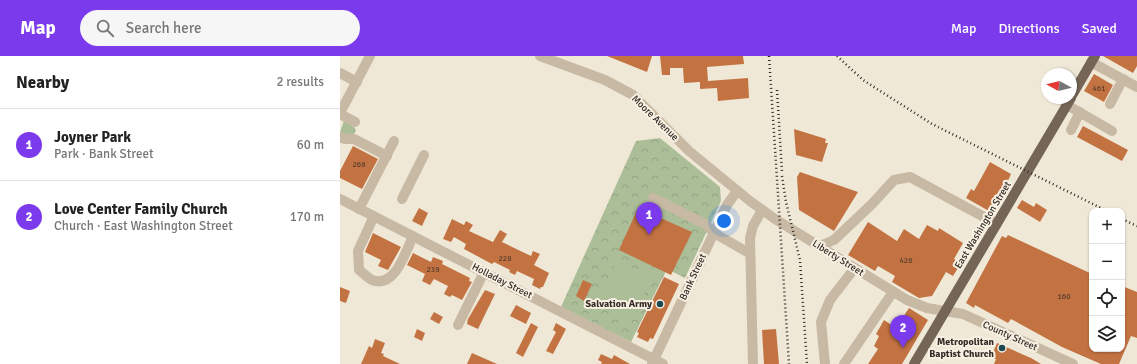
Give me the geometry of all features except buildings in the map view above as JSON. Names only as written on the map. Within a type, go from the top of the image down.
[{"type":"main road","name":"East Washington Street","points":[[1077,88],[1093,59]]},
{"type":"main road","name":"East Washington Street","points":[[914,364],[1068,104]]},
{"type":"street","points":[[355,122],[340,114],[370,56]]},
{"type":"street","name":"Moore Avenue","points":[[540,56],[612,83],[633,96],[689,151],[737,191]]},
{"type":"street","points":[[1093,59],[1123,79],[1137,86]]},
{"type":"street","points":[[340,73],[356,82]]},
{"type":"street","points":[[1110,104],[1123,79]]},
{"type":"street","points":[[1073,104],[1080,112],[1112,131]]},
{"type":"street","points":[[1071,130],[1080,112]]},
{"type":"street","points":[[340,137],[345,140],[354,139],[387,156]]},
{"type":"street","points":[[359,209],[394,141]]},
{"type":"street","points":[[402,199],[424,155]]},
{"type":"street","points":[[820,246],[834,240],[877,200],[894,180],[910,177],[997,224]]},
{"type":"street","name":"Liberty Street","points":[[737,191],[762,210],[893,292],[919,306],[946,310]]},
{"type":"street","name":"Bank Street","points":[[653,362],[727,205],[737,191]]},
{"type":"street","points":[[653,198],[705,224],[714,233],[749,253]]},
{"type":"street","name":"Holladay Street","points":[[340,199],[484,272],[653,362],[664,364]]},
{"type":"street","points":[[753,364],[749,253],[750,238],[753,226],[762,210]]},
{"type":"street","points":[[374,216],[358,251],[359,270],[371,280],[379,281],[388,279],[394,274],[413,236]]},
{"type":"street","points":[[825,364],[821,322],[830,300],[854,268]]},
{"type":"street","points":[[458,325],[484,272]]},
{"type":"street","points":[[844,364],[893,292]]},
{"type":"street","name":"County Street","points":[[946,310],[963,314],[1073,364]]},
{"type":"green space","points":[[344,121],[356,130],[353,136],[350,137],[340,132]]},
{"type":"green space","points":[[660,138],[720,187],[721,201],[685,278],[667,269],[631,342],[561,307],[636,141]]},
{"type":"green space","points":[[617,260],[652,277],[632,318],[597,301]]},
{"type":"railway","points":[[769,56],[789,364]]},
{"type":"railway","points":[[837,56],[863,80],[932,124],[1101,208]]},
{"type":"railway","points":[[777,90],[782,172]]},
{"type":"railway","points":[[782,176],[786,202],[800,260],[807,364]]},
{"type":"railway","points":[[1125,220],[1137,226]]},
{"type":"place","name":"Joyner Park","points":[[649,235]]},
{"type":"place","name":"Salvation Army","points":[[660,304]]},
{"type":"place","name":"Love Center Family Church","points":[[903,348]]},
{"type":"place","name":"Metropolitan Baptist Church","points":[[1002,348]]}]
